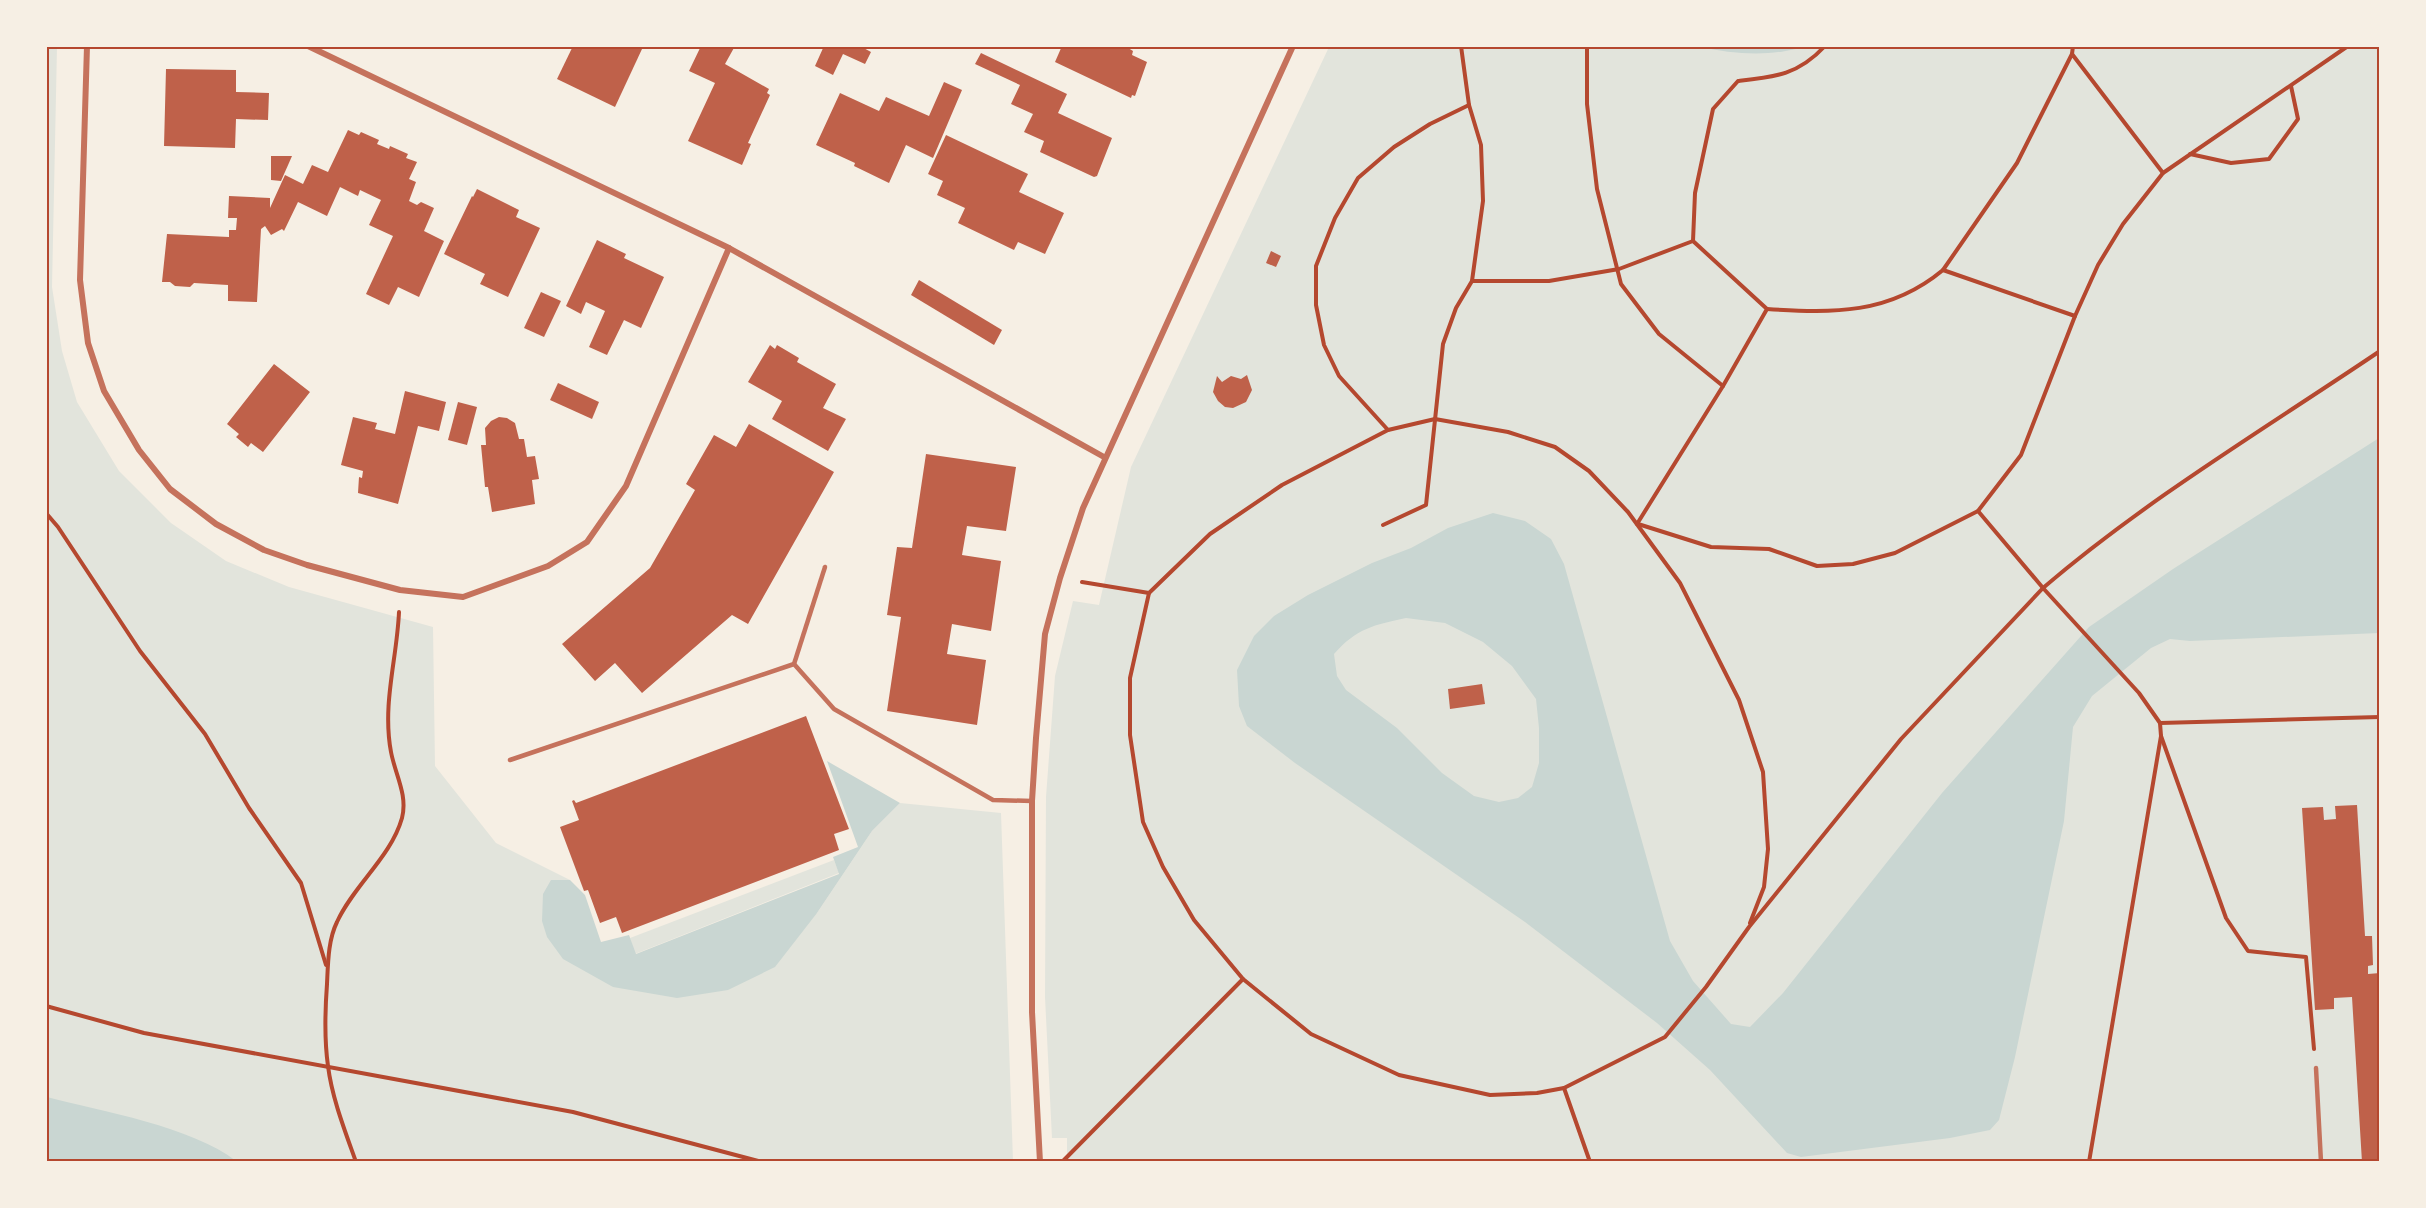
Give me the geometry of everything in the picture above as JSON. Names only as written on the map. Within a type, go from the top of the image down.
[{"type":"street","points":[[87,46],[80,280],[88,343],[104,391],[139,450],[170,489],[216,524],[264,550],[356,580],[400,590],[463,597],[548,566],[587,542],[626,486],[729,248]]},
{"type":"street","points":[[308,46],[729,248],[1104,457]]},
{"type":"street","points":[[1040,1161],[1032,1012],[1032,801],[1046,634],[1060,578],[1083,508],[1104,457],[1293,46]]},
{"type":"lane","points":[[794,664],[825,567]]},
{"type":"lane","points":[[510,760],[794,664]]},
{"type":"lane","points":[[794,664],[834,709],[854,721],[993,800],[1032,801]]},
{"type":"lane","points":[[2316,1068],[2321,1161]]},
{"type":"path","points":[[1383,525],[1426,505],[1443,344],[1456,308],[1472,281],[1483,201],[1481,145],[1469,105],[1461,46]]},
{"type":"path","points":[[1587,46],[1587,104],[1597,189],[1621,284],[1659,334],[1723,386]]},
{"type":"path","points":[[1825,46],[1810,62],[1780,77],[1738,81],[1713,109],[1695,193],[1693,241],[1767,309],[1829,312],[1883,304],[1925,285],[1943,270],[2017,163],[2072,54],[2073,46]]},
{"type":"path","points":[[1637,524],[1711,547],[1769,549],[1817,566],[1853,564],[1895,553],[1978,511],[2021,455],[2075,316],[2098,265],[2122,224],[2163,173],[2348,46]]},
{"type":"path","points":[[2072,54],[2163,173]]},
{"type":"path","points":[[2190,154],[2231,163],[2269,159],[2298,119],[2291,86]]},
{"type":"path","points":[[1388,430],[1339,376],[1324,345],[1316,305],[1316,266],[1335,218],[1358,178],[1394,147],[1430,124],[1469,105]]},
{"type":"path","points":[[1472,281],[1549,281],[1618,269],[1693,241]]},
{"type":"path","points":[[1943,270],[2075,316]]},
{"type":"path","points":[[1637,524],[1723,386],[1767,309]]},
{"type":"path","points":[[1749,927],[1764,887],[1768,849],[1763,772],[1739,700],[1680,583],[1637,524],[1588,471],[1555,447],[1508,432],[1435,419],[1388,430],[1282,484],[1210,534],[1149,593],[1130,678],[1130,735],[1143,822],[1163,867],[1194,920],[1243,979],[1311,1034],[1399,1075],[1490,1095],[1537,1093],[1564,1088],[1665,1037],[1706,987],[1749,927],[1901,739],[2043,588],[2153,503],[2379,351]]},
{"type":"path","points":[[1978,511],[2043,588],[2139,693],[2160,723],[2161,736],[2089,1161]]},
{"type":"path","points":[[46,513],[58,527],[140,651],[205,734],[249,808],[301,883],[327,969]]},
{"type":"path","points":[[1060,578],[1149,593]]},
{"type":"path","points":[[356,1161],[336,1103],[328,1067],[325,1027],[327,969],[336,922],[395,838],[402,816],[403,794],[391,751],[388,705],[391,668],[398,638],[400,590]]},
{"type":"path","points":[[2160,723],[2379,717]]},
{"type":"path","points":[[2161,736],[2226,918],[2248,951],[2306,957],[2316,1068]]},
{"type":"path","points":[[1062,1161],[1243,979]]},
{"type":"path","points":[[46,1006],[144,1033],[573,1112],[762,1161]]},
{"type":"path","points":[[1564,1088],[1590,1161]]},
{"type":"shaded area","points":[[1803,46],[1764,53],[1700,47]]},
{"type":"shaded area","points":[[46,47],[57,47],[52,287],[62,351],[77,402],[119,471],[171,523],[226,561],[289,587],[433,627],[435,766],[496,843],[570,880],[551,880],[613,987],[817,913],[872,831],[900,803],[1001,813],[1013,1161],[47,1161]]},
{"type":"shaded area","points":[[1329,47],[2379,47],[2379,1161],[1067,1162],[1067,1138],[1052,1138],[1045,997],[1046,797],[1055,676],[1073,601],[1099,605],[1131,467]]},
{"type":"shaded area","points":[[2379,438],[2379,633],[2190,641],[2170,639],[2151,648],[2092,696],[2073,727],[2064,821],[2015,1057],[1999,1120],[1990,1130],[1950,1138],[1801,1157],[1787,1153],[1710,1070],[1657,1023],[1525,922],[1295,763],[1247,726],[1239,706],[1237,670],[1254,636],[1274,616],[1308,595],[1372,563],[1411,548],[1448,528],[1493,513],[1525,521],[1551,539],[1564,564],[1670,941],[1693,981],[1731,1024],[1750,1027],[1783,993],[1942,793],[2089,627],[2173,569]],"holes":[[[1406,618],[1445,623],[1483,642],[1512,666],[1536,699],[1539,763],[1532,787],[1518,798],[1499,802],[1474,796],[1442,773],[1397,728],[1346,690],[1337,676],[1334,654],[1358,633]]]},
{"type":"shaded area","points":[[827,761],[900,803],[872,831],[817,913],[775,967],[728,990],[677,998],[613,987],[563,959],[547,937],[542,921],[543,894],[551,880],[570,880],[585,895],[601,942],[629,935],[636,954],[839,874],[833,857],[858,847]]},
{"type":"shaded area","points":[[834,860],[839,873],[635,954],[630,938]]},
{"type":"shaded area","points":[[47,1097],[119,1114],[172,1130],[218,1149],[236,1161],[58,1162],[47,1159]]},
{"type":"building","points":[[573,46],[635,46],[642,49],[615,107],[557,79]]},
{"type":"building","points":[[701,46],[735,46],[725,64],[769,89],[767,93],[770,95],[748,143],[751,144],[742,165],[688,141],[715,83],[689,71]]},
{"type":"building","points":[[824,46],[860,46],[871,52],[865,64],[843,54],[833,75],[815,66]]},
{"type":"building","points":[[1062,46],[1125,46],[1133,51],[1132,55],[1147,62],[1135,96],[1132,95],[1131,98],[1055,62]]},
{"type":"building","points":[[981,53],[1067,94],[1058,113],[1112,138],[1097,176],[1094,177],[1040,152],[1044,141],[1024,132],[1033,114],[1011,104],[1020,85],[975,64]]},
{"type":"building","points":[[166,69],[236,70],[236,92],[269,93],[268,120],[236,119],[235,148],[164,146]]},
{"type":"building","points":[[944,82],[962,90],[933,158],[906,145],[889,183],[854,166],[855,163],[816,145],[840,93],[879,111],[886,97],[929,116]]},
{"type":"building","points":[[348,130],[359,135],[361,132],[379,140],[377,144],[389,149],[390,146],[408,154],[406,158],[417,162],[409,179],[416,182],[409,201],[417,205],[421,202],[434,208],[424,231],[444,241],[419,297],[398,287],[389,305],[366,294],[393,236],[369,225],[381,200],[360,190],[358,196],[340,187],[327,216],[298,202],[284,231],[282,229],[271,235],[265,226],[261,229],[257,302],[228,301],[228,285],[194,283],[190,287],[162,282],[167,234],[229,237],[229,230],[236,230],[237,218],[228,218],[229,196],[270,198],[270,208],[285,175],[303,184],[312,165],[328,172]]},
{"type":"building","points":[[946,135],[1028,174],[1019,192],[1064,213],[1045,254],[1018,242],[1014,250],[958,223],[965,208],[937,195],[943,181],[928,174]]},
{"type":"building","points":[[271,156],[292,156],[281,181],[271,180]]},
{"type":"building","points":[[477,189],[519,210],[516,217],[540,228],[508,297],[480,284],[485,274],[444,254]]},
{"type":"building","points":[[597,240],[626,254],[624,258],[664,277],[641,328],[624,320],[607,355],[589,347],[605,311],[586,302],[581,314],[566,306]]},
{"type":"building","points":[[1271,251],[1281,256],[1276,267],[1266,263]]},
{"type":"building","points":[[919,280],[1002,330],[994,345],[911,295]]},
{"type":"building","points":[[541,292],[561,301],[544,337],[524,328]]},
{"type":"building","points":[[770,345],[775,349],[777,345],[799,358],[797,362],[836,384],[823,408],[846,419],[828,451],[772,419],[782,401],[748,382]]},
{"type":"building","points":[[274,364],[310,392],[263,452],[251,443],[248,447],[236,437],[239,434],[227,424]]},
{"type":"building","points":[[1247,375],[1252,390],[1246,402],[1233,408],[1225,407],[1218,401],[1213,392],[1217,376],[1222,382],[1231,376],[1241,379]]},
{"type":"building","points":[[558,383],[599,402],[592,419],[550,400]]},
{"type":"building","points":[[405,391],[446,402],[439,431],[418,426],[398,504],[358,493],[359,477],[362,478],[363,471],[341,465],[353,417],[377,423],[375,429],[395,434]]},
{"type":"building","points":[[458,402],[477,407],[467,445],[448,440]]},
{"type":"building","points":[[499,417],[507,418],[515,423],[519,439],[524,439],[527,457],[535,456],[539,479],[532,480],[535,504],[492,512],[488,487],[485,487],[481,445],[486,445],[485,428]]},
{"type":"building","points":[[749,424],[834,472],[748,624],[732,615],[642,693],[615,663],[595,681],[562,644],[650,568],[695,490],[686,484],[714,435],[736,447]]},
{"type":"building","points":[[926,454],[1016,467],[1006,531],[967,526],[962,555],[1001,561],[991,631],[952,624],[947,654],[986,660],[977,725],[887,711],[901,617],[887,615],[897,547],[912,548]]},
{"type":"building","points":[[1482,684],[1485,704],[1450,709],[1448,689]]},
{"type":"building","points":[[806,716],[849,829],[834,834],[839,850],[622,933],[616,917],[600,923],[588,890],[584,891],[560,827],[579,820],[572,801],[576,803]]},
{"type":"building","points":[[2357,805],[2365,936],[2372,936],[2373,965],[2368,966],[2368,974],[2380,973],[2380,1162],[2362,1162],[2352,997],[2334,998],[2334,1009],[2315,1010],[2302,808],[2323,807],[2324,820],[2336,819],[2335,806]]}]
